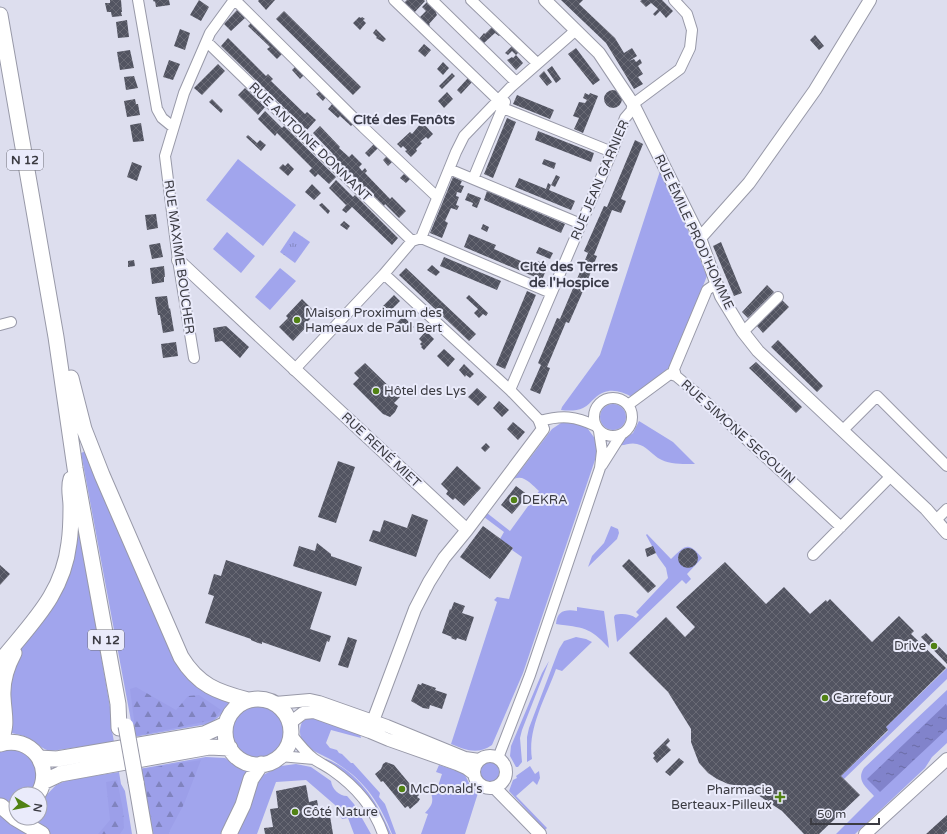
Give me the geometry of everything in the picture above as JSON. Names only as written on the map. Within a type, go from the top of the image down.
[{"type":"main road","name":"N 12","points":[[0,15],[56,337],[76,468],[118,704],[145,834]]},
{"type":"main road","points":[[56,337],[65,351],[73,389],[87,436],[181,656],[193,674],[207,686],[226,694],[248,700],[262,699],[276,703],[284,712],[290,728],[286,749],[280,756],[268,763],[261,764],[243,761],[234,754],[226,737],[226,724],[232,712],[248,700]]},
{"type":"main road","points":[[0,662],[40,614],[56,589],[67,555],[71,527],[69,485],[76,468]]},
{"type":"main road","points":[[30,626],[13,654],[5,674],[3,697],[5,725],[0,744],[12,742],[24,745],[32,750],[39,758],[43,769],[40,786]]},
{"type":"main road","points":[[39,758],[57,759],[204,734],[226,724]]},
{"type":"main road","points":[[42,786],[57,774],[209,748],[230,748]]},
{"type":"main road","points":[[229,834],[243,805],[251,778],[261,764]]},
{"type":"main road","name":"N 12","points":[[133,782],[137,834]]},
{"type":"main road","points":[[0,806],[42,834]]},
{"type":"street","points":[[138,0],[156,109],[162,118],[173,127],[184,92],[210,34],[234,0],[363,127],[438,197]]},
{"type":"street","points":[[394,0],[500,104],[612,152]]},
{"type":"street","points":[[432,0],[514,84]]},
{"type":"street","points":[[471,0],[537,63]]},
{"type":"street","name":"RUE ÉMILE PROD'HOMME","points":[[545,0],[599,53],[633,104],[700,238],[721,296],[743,332],[758,351],[892,476],[926,509],[947,533]]},
{"type":"street","points":[[633,104],[680,69],[690,48],[692,30],[690,22],[686,14],[674,0]]},
{"type":"street","points":[[700,238],[749,183],[815,90],[870,0]]},
{"type":"street","points":[[294,370],[417,240],[438,197],[464,136],[500,104],[514,84],[576,30]]},
{"type":"street","name":"RUE ANTOINE DONNANT","points":[[207,42],[417,240]]},
{"type":"street","points":[[473,179],[500,104]]},
{"type":"street","name":"RUE JEAN GARNIER","points":[[510,390],[612,152],[625,118],[631,111],[633,104]]},
{"type":"street","name":"RUE MAXIME BOUCHER","points":[[173,127],[165,156],[178,260],[194,358]]},
{"type":"street","points":[[449,169],[581,224]]},
{"type":"street","points":[[417,240],[551,293]]},
{"type":"street","name":"RUE RENÉ MIET","points":[[178,260],[467,530]]},
{"type":"street","points":[[373,721],[415,609],[429,582],[444,558],[543,429],[540,421],[510,390],[384,274]]},
{"type":"street","name":"RUE SIMONE SEGOUIN","points":[[716,283],[706,290],[674,369],[676,376],[841,527]]},
{"type":"street","points":[[743,332],[778,297]]},
{"type":"street","points":[[0,325],[11,322]]},
{"type":"street","points":[[628,405],[670,374],[676,376]]},
{"type":"street","points":[[843,430],[877,396],[947,466]]},
{"type":"street","points":[[540,421],[553,417],[575,417],[597,407],[602,402],[611,398],[620,400],[628,405],[632,414],[632,423],[627,431],[621,435],[611,437],[607,436],[598,428],[575,417]]},
{"type":"street","points":[[498,758],[530,675],[600,468],[602,451],[598,428],[594,418],[597,407]]},
{"type":"street","points":[[600,468],[621,435]]},
{"type":"street","points":[[813,555],[892,476]]},
{"type":"street","points":[[936,520],[947,509]]},
{"type":"street","points":[[276,703],[315,701],[373,721],[465,758],[479,760],[489,756],[498,758],[505,766],[506,774],[503,782],[495,788],[488,788],[476,781],[474,767],[479,760]]},
{"type":"street","points":[[383,834],[375,816],[357,791],[334,771],[314,759],[304,750],[290,728],[299,716],[306,712],[319,714],[457,764],[474,774]]},
{"type":"street","points":[[280,756],[314,759]]},
{"type":"street","points":[[865,834],[947,760]]},
{"type":"street","points":[[495,788],[540,834]]},
{"type":"green space","points":[[238,159],[296,205],[263,246],[206,200]]},
{"type":"green space","points":[[660,171],[662,172],[676,206],[678,206],[707,276],[671,366],[632,397],[618,391],[608,391],[599,395],[581,409],[561,410],[600,355]]},
{"type":"green space","points":[[294,231],[310,242],[295,263],[280,252]]},
{"type":"green space","points":[[227,232],[255,256],[241,273],[213,249]]},
{"type":"green space","points":[[280,268],[296,281],[270,310],[255,297]]},
{"type":"green space","points":[[613,404],[623,407],[626,417],[623,427],[613,430],[603,427],[600,417],[603,407]]},
{"type":"green space","points":[[639,421],[673,442],[695,464],[676,464],[667,462],[658,458],[646,448],[637,444],[632,443],[619,445],[633,433]]},
{"type":"green space","points":[[561,423],[585,425],[596,440],[598,451],[523,673],[492,745],[476,751],[467,750],[451,744],[497,602],[494,600],[497,597],[509,599],[522,557],[512,550],[513,548],[500,539],[504,532],[484,517],[487,513],[510,531],[539,491],[531,483],[524,479],[514,479],[552,429]]},
{"type":"green space","points":[[88,450],[171,642],[231,699],[222,714],[216,720],[208,724],[134,737],[81,453]]},
{"type":"green space","points":[[78,524],[113,724],[111,725],[114,742],[51,751],[43,748],[28,738],[8,732],[6,694],[19,651],[51,608]]},
{"type":"green space","points":[[611,526],[618,529],[619,533],[617,539],[588,567],[592,556],[604,543]]},
{"type":"green space","points":[[647,534],[671,559],[687,547],[693,549],[702,558],[687,574],[691,579],[686,584],[682,580],[617,642],[615,615],[626,614],[636,618],[639,615],[636,612],[668,578],[666,568],[658,557],[646,535]]},
{"type":"green space","points":[[577,607],[604,611],[609,648],[591,632],[585,629],[556,624],[558,616],[562,612],[569,610],[577,611]]},
{"type":"green space","points":[[576,637],[592,642],[562,671],[556,669],[538,713],[532,736],[532,759],[527,762],[527,737],[529,728],[559,649],[564,641]]},
{"type":"green space","points":[[549,661],[522,730],[520,738],[522,762],[518,767],[516,767],[510,756],[511,746],[542,673]]},
{"type":"green space","points":[[947,668],[947,679],[844,779],[841,776],[888,731],[886,727]]},
{"type":"green space","points":[[136,687],[176,710],[188,696],[199,695],[221,710],[213,720],[136,736],[130,689]]},
{"type":"green space","points":[[947,690],[947,743],[932,757],[925,768],[855,834],[836,834],[874,796],[863,783],[861,776],[864,768]]},
{"type":"green space","points":[[253,705],[263,705],[273,709],[281,717],[285,727],[285,737],[281,747],[273,755],[263,759],[253,759],[243,755],[235,747],[231,737],[231,727],[235,717],[243,709]]},
{"type":"green space","points":[[308,718],[321,720],[360,734],[361,738],[331,730],[326,743],[330,748],[337,750],[351,763],[353,763],[380,793],[379,797],[385,804],[396,834],[392,834],[377,803],[357,778],[302,741],[300,736],[300,727],[302,722]]},
{"type":"green space","points":[[8,747],[28,753],[38,772],[34,786],[8,786],[8,801],[0,799],[0,750]]},
{"type":"green space","points":[[206,757],[225,758],[238,767],[249,771],[225,834],[150,834],[139,769]]},
{"type":"green space","points":[[326,759],[338,765],[358,780],[380,811],[391,834],[389,834],[377,810],[364,792],[347,776],[326,761]]},
{"type":"green space","points":[[201,760],[184,804],[168,834],[154,834],[142,769]]},
{"type":"green space","points":[[490,762],[497,765],[500,772],[497,779],[490,782],[483,779],[480,772],[483,765]]},
{"type":"green space","points":[[296,764],[311,767],[331,781],[336,792],[347,796],[354,804],[371,834],[354,834],[348,818],[342,819],[335,805],[306,780],[276,782],[257,834],[232,834],[261,776],[281,766]]},
{"type":"green space","points":[[439,765],[464,773],[470,785],[478,793],[465,834],[421,834],[428,814],[425,813],[432,802],[430,790],[436,792],[442,774],[436,772]]},
{"type":"green space","points":[[530,766],[535,774],[539,771],[540,778],[537,785],[533,781],[516,796],[547,828],[545,830],[509,791],[513,780],[517,778],[516,776]]},
{"type":"green space","points":[[119,772],[121,784],[125,791],[132,834],[48,834],[35,826],[48,826],[48,794],[56,785],[68,780]]},
{"type":"green space","points":[[117,780],[123,810],[124,828],[120,834],[98,834],[110,820],[106,782]]},
{"type":"green space","points":[[0,815],[8,819],[8,826],[20,826],[35,834],[0,834]]},
{"type":"water","points":[[946,704],[947,729],[880,792],[867,779]]},
{"type":"building","points":[[110,0],[121,0],[122,16],[112,17],[111,12],[107,12],[105,3],[110,3]]},
{"type":"building","points":[[153,0],[169,0],[170,5],[156,7],[155,1],[154,2]]},
{"type":"building","points":[[199,0],[209,7],[201,21],[190,15]]},
{"type":"building","points":[[275,0],[266,10],[258,1]]},
{"type":"building","points":[[407,0],[425,1],[413,14],[403,4]]},
{"type":"building","points":[[561,0],[583,0],[579,4],[615,38],[624,53],[632,48],[637,56],[629,61],[634,59],[636,62],[640,59],[642,63],[638,66],[643,74],[638,77],[643,84],[634,89],[606,43]]},
{"type":"building","points":[[662,0],[673,11],[666,18],[660,11],[655,16],[653,14],[658,9],[651,3],[646,7],[640,1]]},
{"type":"building","points":[[427,2],[437,11],[437,15],[428,27],[419,18],[426,11],[422,7]]},
{"type":"building","points":[[237,10],[245,18],[231,31],[224,24]]},
{"type":"building","points":[[284,11],[361,87],[353,95],[276,19]]},
{"type":"building","points":[[359,17],[365,19],[363,20],[366,23],[360,30],[353,23]]},
{"type":"building","points":[[127,20],[129,37],[118,38],[116,22]]},
{"type":"building","points":[[251,23],[282,54],[277,59],[267,49],[270,47],[248,26]]},
{"type":"building","points":[[493,26],[502,34],[499,36],[495,33],[484,43],[479,39]]},
{"type":"building","points":[[180,29],[190,33],[185,50],[174,46]]},
{"type":"building","points":[[376,29],[386,39],[383,42],[376,38],[377,37],[373,33]]},
{"type":"building","points":[[815,35],[824,46],[819,50],[810,40]]},
{"type":"building","points":[[228,38],[266,76],[268,74],[273,79],[271,81],[305,114],[307,112],[316,120],[307,130],[221,46]]},
{"type":"building","points":[[424,44],[431,50],[425,57],[418,51]]},
{"type":"building","points":[[513,45],[520,51],[516,55],[512,51],[508,55],[505,53]]},
{"type":"building","points":[[576,48],[600,80],[593,85],[568,54]]},
{"type":"building","points":[[130,50],[134,68],[120,70],[117,52]]},
{"type":"building","points":[[516,55],[523,63],[516,70],[507,60]]},
{"type":"building","points":[[169,60],[180,64],[173,80],[163,77]]},
{"type":"building","points":[[443,62],[449,68],[443,75],[437,69]]},
{"type":"building","points":[[218,64],[225,71],[202,95],[194,88]]},
{"type":"building","points":[[552,66],[561,79],[556,83],[547,70]]},
{"type":"building","points":[[295,67],[304,75],[300,79],[292,70]]},
{"type":"building","points":[[544,71],[552,82],[547,86],[539,76]]},
{"type":"building","points":[[452,73],[455,76],[442,89],[439,86]]},
{"type":"building","points":[[134,76],[138,88],[126,90],[124,77]]},
{"type":"building","points":[[468,78],[472,82],[461,94],[457,90]]},
{"type":"building","points":[[245,88],[265,107],[258,115],[238,95]]},
{"type":"building","points":[[609,90],[617,90],[622,95],[620,106],[617,108],[609,108],[604,103],[604,95]]},
{"type":"building","points":[[320,91],[326,97],[323,101],[316,94]]},
{"type":"building","points":[[447,92],[453,99],[444,108],[438,101]]},
{"type":"building","points":[[585,93],[598,96],[583,133],[574,129],[579,118],[573,116],[579,102],[585,103],[587,100],[583,98]]},
{"type":"building","points":[[517,95],[554,110],[550,119],[513,104]]},
{"type":"building","points":[[135,99],[136,104],[138,104],[140,115],[127,117],[124,101]]},
{"type":"building","points":[[212,99],[223,110],[221,113],[209,102]]},
{"type":"building","points":[[333,103],[353,124],[351,126],[340,116],[338,118],[328,109]]},
{"type":"building","points":[[265,111],[282,128],[284,126],[336,177],[329,184],[318,174],[315,177],[309,171],[312,168],[277,133],[275,136],[258,119]]},
{"type":"building","points":[[507,118],[516,122],[493,178],[484,174]]},
{"type":"building","points":[[422,122],[433,134],[428,139],[426,137],[420,142],[422,143],[411,157],[405,151],[407,150],[403,146],[401,148],[397,144],[410,132],[412,134]]},
{"type":"building","points":[[141,123],[144,141],[133,142],[130,125]]},
{"type":"building","points":[[320,126],[340,147],[339,148],[349,157],[352,154],[362,164],[359,167],[362,171],[365,168],[367,171],[365,173],[390,199],[392,197],[406,211],[399,218],[385,204],[384,206],[332,155],[333,154],[313,133]]},
{"type":"building","points":[[538,131],[594,153],[591,162],[535,140]]},
{"type":"building","points":[[248,135],[257,143],[260,140],[266,145],[261,151],[246,137]]},
{"type":"building","points":[[635,140],[643,144],[621,199],[626,201],[621,213],[612,210],[594,255],[597,256],[587,282],[569,323],[566,322],[547,367],[550,368],[540,394],[530,390],[541,365],[538,363],[557,318],[560,319],[588,253],[584,251],[604,206],[607,207]]},
{"type":"building","points":[[374,144],[378,148],[369,157],[365,153]]},
{"type":"building","points":[[387,156],[392,162],[388,166],[383,160]]},
{"type":"building","points":[[544,159],[556,163],[554,169],[542,164]]},
{"type":"building","points":[[132,162],[142,166],[137,181],[127,177]]},
{"type":"building","points":[[288,163],[294,169],[288,176],[279,168],[283,164],[285,166]]},
{"type":"building","points":[[404,174],[410,179],[406,183],[400,178]]},
{"type":"building","points":[[556,175],[560,177],[555,187],[551,185]]},
{"type":"building","points":[[453,177],[462,181],[460,185],[464,186],[461,193],[457,192],[456,196],[459,197],[456,205],[459,206],[457,210],[451,208],[445,221],[448,223],[442,238],[430,233]]},
{"type":"building","points":[[519,178],[546,189],[548,183],[551,185],[549,190],[575,201],[571,210],[515,187]]},
{"type":"building","points":[[336,180],[353,197],[355,195],[398,238],[392,245],[352,207],[346,213],[342,210],[348,203],[346,205],[329,188]]},
{"type":"building","points":[[312,184],[321,193],[314,200],[305,192]]},
{"type":"building","points":[[487,191],[565,224],[561,233],[484,200]]},
{"type":"building","points":[[468,193],[481,198],[477,208],[472,206],[473,203],[465,200]]},
{"type":"building","points":[[322,203],[330,211],[328,214],[319,205]]},
{"type":"building","points":[[156,214],[158,228],[147,230],[145,215]]},
{"type":"building","points":[[344,221],[350,226],[347,230],[340,225]]},
{"type":"building","points":[[483,224],[489,227],[487,232],[481,229]]},
{"type":"building","points":[[469,234],[496,245],[494,249],[534,267],[537,261],[548,265],[542,280],[464,247]]},
{"type":"building","points":[[721,242],[742,293],[734,296],[713,246]]},
{"type":"building","points":[[160,243],[163,257],[152,259],[149,245]]},
{"type":"building","points":[[539,247],[553,253],[550,259],[536,253]]},
{"type":"building","points":[[444,257],[501,281],[497,290],[440,266]]},
{"type":"building","points":[[134,260],[135,266],[128,267],[128,261]]},
{"type":"building","points":[[432,265],[440,272],[436,276],[427,270]]},
{"type":"building","points":[[164,266],[164,282],[152,284],[150,268]]},
{"type":"building","points":[[406,268],[476,334],[469,341],[399,275]]},
{"type":"building","points":[[767,285],[774,292],[748,318],[742,312]]},
{"type":"building","points":[[527,291],[536,295],[505,369],[496,365]]},
{"type":"building","points":[[394,295],[400,301],[386,315],[380,309]]},
{"type":"building","points":[[469,295],[488,313],[486,316],[483,314],[479,318],[474,313],[478,309],[466,298]]},
{"type":"building","points":[[167,296],[174,331],[163,333],[155,297]]},
{"type":"building","name":"Maison Proximum des Hameaux de Paul Bert","points":[[302,299],[316,313],[307,322],[309,324],[293,341],[279,327],[288,318],[286,316]]},
{"type":"building","points":[[782,300],[789,307],[763,333],[757,326]]},
{"type":"building","points":[[403,316],[414,327],[406,334],[396,324]]},
{"type":"building","points":[[226,326],[249,347],[240,358],[222,341],[215,342],[213,328]]},
{"type":"building","points":[[426,331],[434,339],[424,350],[420,344],[422,342],[419,339]]},
{"type":"building","points":[[778,340],[823,386],[817,392],[771,347]]},
{"type":"building","points":[[176,342],[178,356],[163,358],[161,344]]},
{"type":"building","points":[[444,349],[455,359],[448,367],[437,356]]},
{"type":"building","points":[[756,362],[802,407],[796,413],[749,368]]},
{"type":"building","name":"Hôtel des Lys","points":[[365,363],[400,397],[394,403],[398,406],[390,417],[383,414],[353,384],[359,378],[354,373]]},
{"type":"building","points":[[464,364],[474,374],[470,378],[466,375],[465,377],[459,370]]},
{"type":"building","points":[[477,388],[487,397],[478,406],[468,397]]},
{"type":"building","points":[[499,401],[509,410],[502,417],[493,408]]},
{"type":"building","points":[[513,422],[525,432],[518,440],[507,429]]},
{"type":"building","points":[[486,443],[490,447],[485,452],[481,448]]},
{"type":"building","points":[[338,461],[355,467],[336,523],[318,517]]},
{"type":"building","points":[[457,466],[481,488],[464,506],[455,498],[453,500],[446,494],[448,491],[441,484]]},
{"type":"building","name":"DEKRA","points":[[516,486],[528,495],[512,514],[501,505]]},
{"type":"building","points":[[412,514],[428,520],[416,557],[369,541],[373,530],[380,532],[384,520],[407,528]]},
{"type":"building","points":[[483,526],[513,548],[490,579],[460,557]]},
{"type":"building","points":[[317,543],[331,554],[331,556],[362,567],[356,586],[293,566],[299,546],[315,551]]},
{"type":"building","points":[[653,546],[656,553],[647,557],[645,549]]},
{"type":"building","points":[[688,548],[695,551],[698,558],[695,565],[688,568],[681,565],[678,558],[681,551]]},
{"type":"building","points":[[629,559],[656,586],[648,593],[622,566]]},
{"type":"building","points":[[226,560],[322,592],[310,629],[331,636],[329,642],[327,641],[320,662],[262,642],[262,644],[258,643],[251,639],[205,623],[214,596],[208,594],[214,574],[221,576]]},
{"type":"building","name":"Carrefour","points":[[725,562],[766,604],[784,587],[810,614],[826,600],[827,602],[830,599],[872,642],[899,616],[914,631],[911,634],[946,668],[886,727],[888,730],[841,776],[860,795],[819,834],[804,834],[782,811],[746,787],[728,784],[708,773],[699,763],[691,742],[691,729],[668,692],[629,653],[666,617],[685,637],[695,627],[676,607]]},
{"type":"building","points":[[0,565],[10,574],[0,585]]},
{"type":"building","points":[[454,602],[465,606],[462,613],[474,617],[466,641],[457,638],[456,640],[442,633],[450,609],[451,610]]},
{"type":"building","name":"Drive","points":[[926,633],[947,655],[947,664],[921,637]]},
{"type":"building","points":[[348,637],[357,640],[348,668],[338,665]]},
{"type":"building","points":[[422,683],[447,694],[442,709],[430,705],[429,709],[423,708],[411,701],[418,684],[421,685]]},
{"type":"building","points":[[668,738],[670,741],[666,745],[671,750],[657,763],[653,758],[655,756],[653,753]]},
{"type":"building","points":[[679,758],[684,762],[670,776],[665,772]]},
{"type":"building","name":"McDonald's","points":[[386,762],[394,765],[419,795],[417,797],[420,799],[410,809],[408,806],[405,808],[383,781],[381,782],[375,774]]},
{"type":"building","name":"Côté Nature","points":[[306,785],[309,802],[317,800],[320,817],[330,816],[333,834],[265,834],[264,828],[273,827],[270,809],[278,808],[276,791]]},
{"type":"building","points":[[947,815],[947,831],[944,834],[926,834]]},
{"type":"place","name":"Maison Proximum des Hameaux de Paul Bert","points":[[297,320]]},
{"type":"place","name":"Hôtel des Lys","points":[[376,391]]},
{"type":"place","name":"DEKRA","points":[[514,500]]},
{"type":"place","name":"Drive","points":[[934,646]]},
{"type":"place","name":"Carrefour","points":[[825,698]]},
{"type":"place","name":"McDonald's","points":[[402,789]]},
{"type":"place","name":"Pharmacie Berteaux-Pilleux","points":[[780,797]]},
{"type":"place","name":"Côté Nature","points":[[295,812]]},
{"type":"district","name":"Cité des Fenôts","points":[[404,119]]},
{"type":"district","name":"Cité des Terres de l'Hospice","points":[[569,274]]}]
